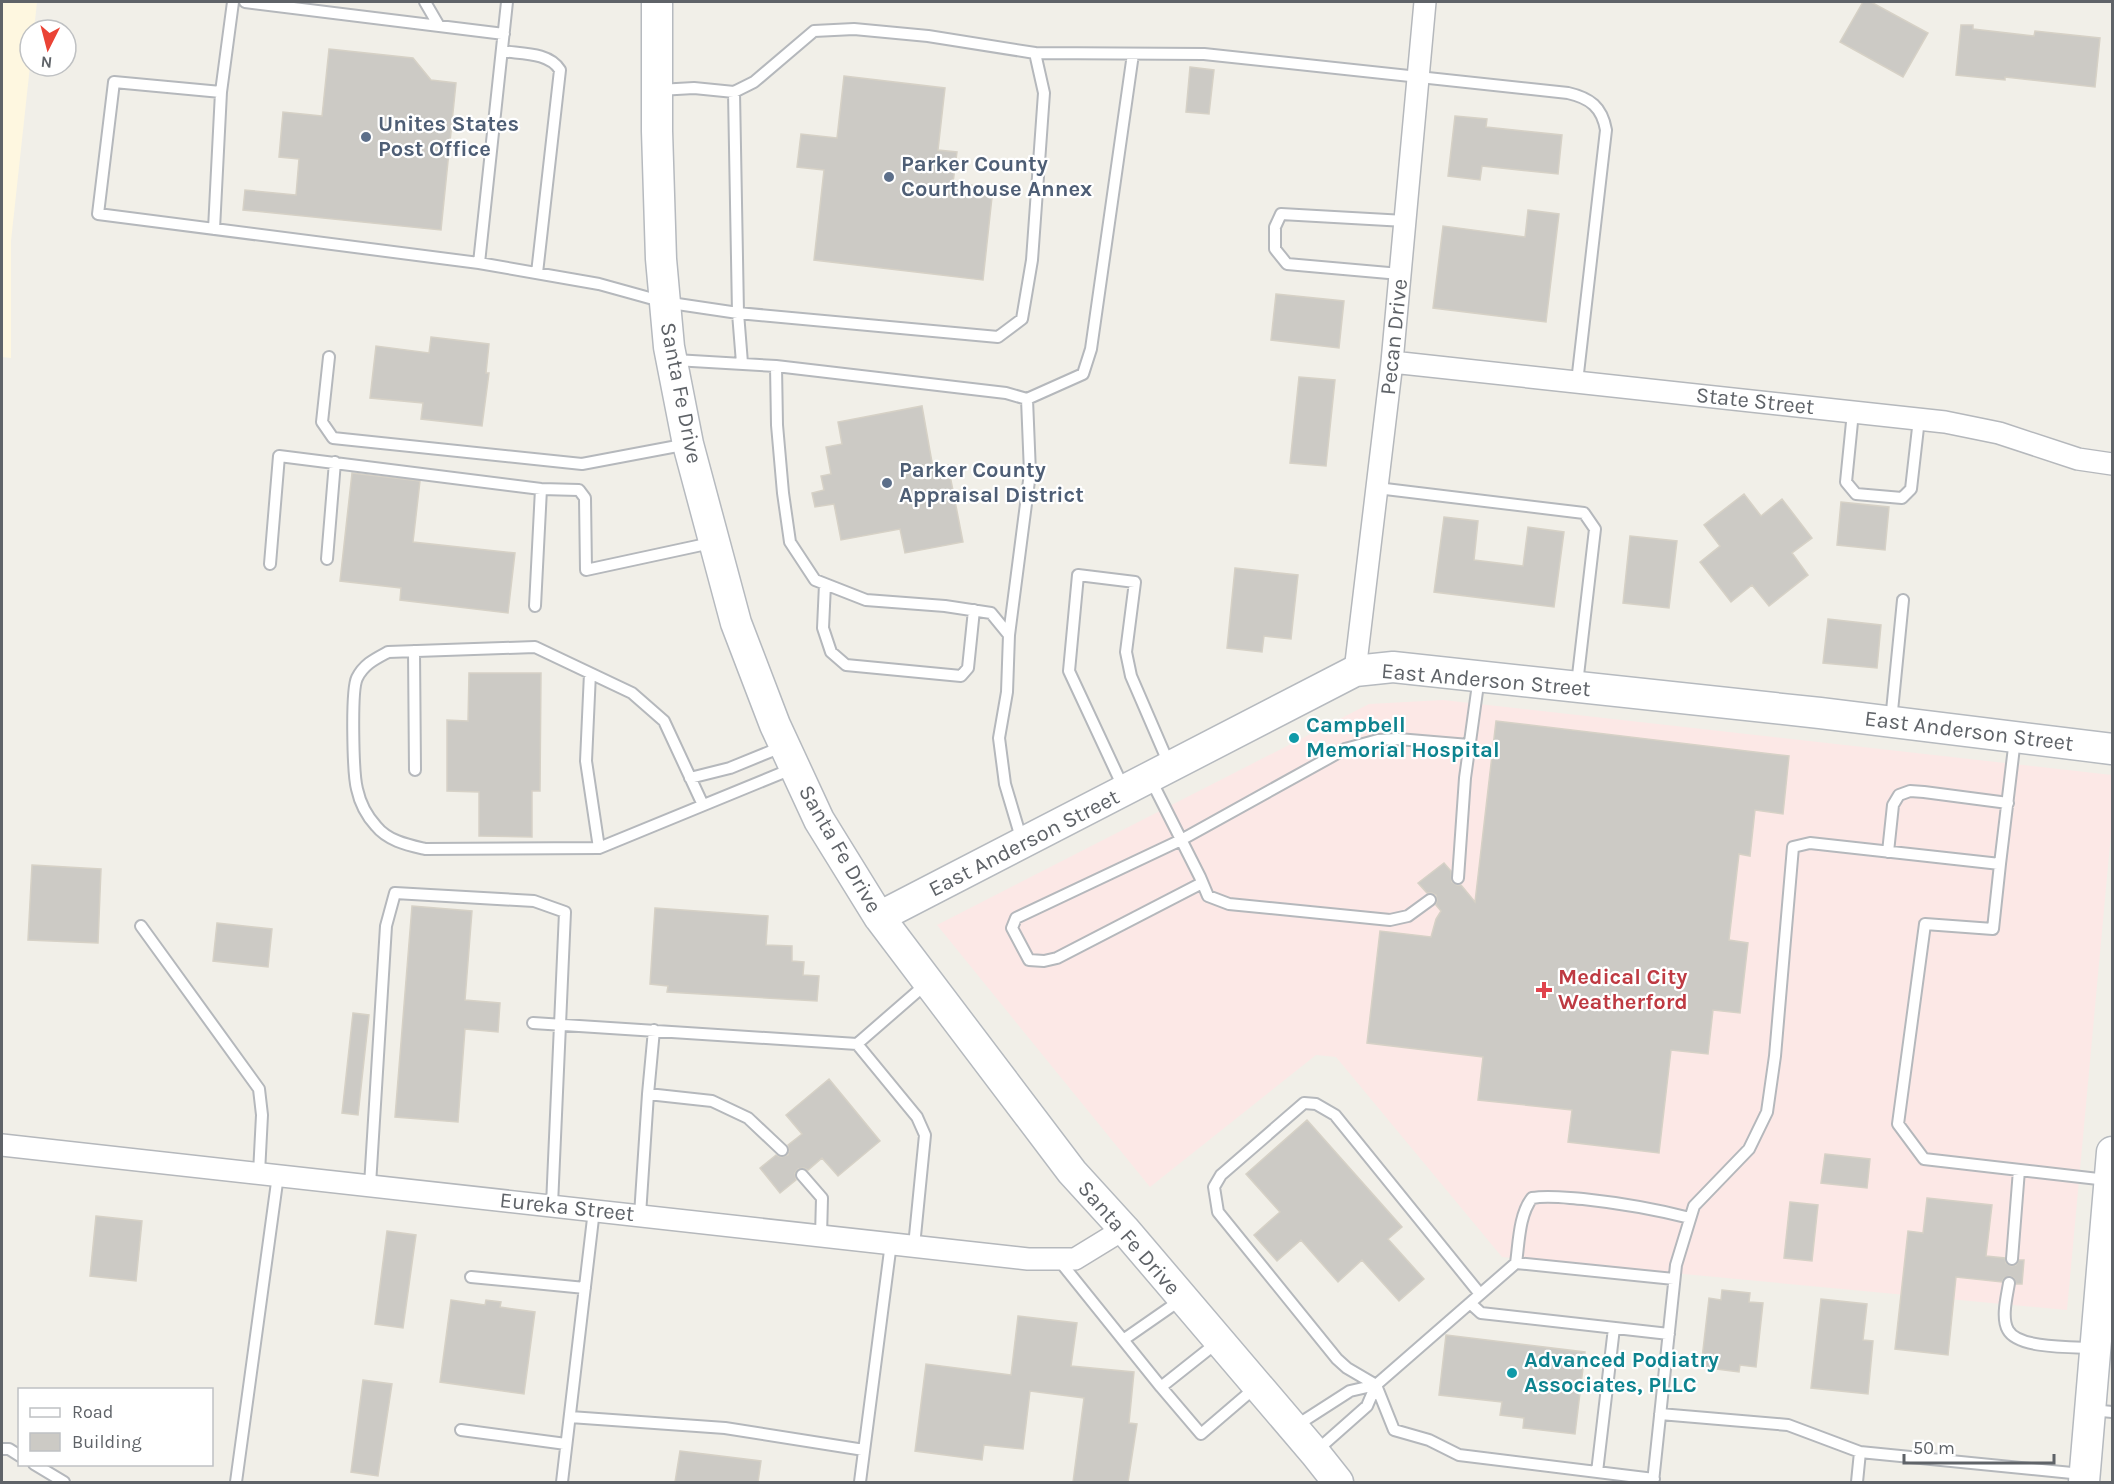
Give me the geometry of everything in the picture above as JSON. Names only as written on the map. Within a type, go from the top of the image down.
[{"type":"main road","name":"Santa Fe Drive","points":[[657,2],[661,247],[664,302],[671,360],[688,444],[736,623],[789,757],[819,820],[879,917],[928,982],[1072,1172],[1294,1427],[1338,1482]]},
{"type":"main road","name":"East Anderson Street","points":[[879,917],[1355,671],[1393,667],[2112,749]]},
{"type":"main road","points":[[2085,1479],[2102,1411],[2096,1349],[2111,1187]]},
{"type":"street","name":"Pecan Drive","points":[[1355,671],[1392,362],[1425,2]]},
{"type":"street","name":"State Street","points":[[1392,362],[1946,422],[1999,433],[2078,459],[2112,464]]},
{"type":"street","name":"Eureka Street","points":[[2,1145],[1028,1259],[1075,1259],[1124,1229]]},
{"type":"lane","points":[[213,229],[221,92],[232,2]]},
{"type":"lane","points":[[244,2],[278,4],[504,34]]},
{"type":"lane","points":[[425,2],[439,26]]},
{"type":"lane","points":[[479,263],[507,2]]},
{"type":"lane","points":[[657,90],[694,88],[734,92],[754,82],[814,31],[854,29],[928,36],[1035,53],[1204,54],[1582,96],[1599,109],[1606,130],[1577,382]]},
{"type":"lane","points":[[502,51],[548,58],[555,62],[560,70],[537,273]]},
{"type":"lane","points":[[221,92],[114,82],[98,214],[479,263],[599,284],[664,302],[738,313],[998,337],[1022,319],[1032,260],[1044,93],[1035,53]]},
{"type":"lane","points":[[671,360],[776,366],[1006,393],[1027,399],[1083,374],[1091,349],[1133,54]]},
{"type":"lane","points":[[734,92],[738,313],[742,363]]},
{"type":"lane","points":[[1400,274],[1287,264],[1275,249],[1275,227],[1281,214],[1405,220]]},
{"type":"lane","points":[[329,357],[322,422],[333,438],[582,464],[688,444]]},
{"type":"lane","points":[[776,366],[777,424],[790,542],[815,580],[866,600],[991,613],[1009,635]]},
{"type":"lane","points":[[1023,844],[1005,784],[999,738],[1007,692],[1009,635],[1029,473],[1027,399]]},
{"type":"lane","points":[[1853,412],[1846,482],[1856,494],[1902,498],[1911,489],[1919,419]]},
{"type":"lane","points":[[270,564],[279,456],[541,489],[579,490],[585,498],[586,570],[714,542]]},
{"type":"lane","points":[[327,559],[335,462]]},
{"type":"lane","points":[[1377,488],[1584,513],[1595,529],[1577,687]]},
{"type":"lane","points":[[535,606],[541,489]]},
{"type":"lane","points":[[1148,779],[1126,652],[1135,582],[1077,575],[1070,671],[1148,779],[1208,896],[1229,904],[1390,920],[1408,916],[1430,900]]},
{"type":"lane","points":[[825,584],[823,628],[831,652],[846,665],[960,676],[968,668],[974,610]]},
{"type":"lane","points":[[1891,722],[1903,600]]},
{"type":"lane","points":[[703,805],[664,721],[632,693],[535,647],[388,652],[369,661],[355,680],[356,787],[362,806],[377,828],[400,843],[425,849],[598,848],[703,805],[789,757]]},
{"type":"lane","points":[[414,651],[415,770]]},
{"type":"lane","points":[[590,673],[586,761],[598,848]]},
{"type":"lane","points":[[1458,878],[1465,778],[1479,676]]},
{"type":"lane","points":[[2016,737],[1993,929],[1924,924],[1898,1124],[1924,1159],[2019,1170],[2111,1187]]},
{"type":"lane","points":[[1202,883],[1057,958],[1044,961],[1029,960],[1011,928],[1016,918],[1181,840],[1345,749],[1378,740],[1398,739],[1469,746]]},
{"type":"lane","points":[[690,778],[789,757]]},
{"type":"lane","points":[[1888,852],[1893,805],[1899,795],[1910,791],[1924,792],[2008,803]]},
{"type":"lane","points":[[1480,1294],[1335,1115],[1317,1104],[1304,1103],[1221,1175],[1214,1187],[1218,1212],[1337,1359],[1347,1368],[1376,1385],[1394,1430],[1429,1440],[1459,1455],[1654,1481],[1674,1279],[1690,1218],[1694,1206],[1749,1149],[1767,1112],[1775,1056],[1793,847],[1810,843],[2000,864]]},
{"type":"lane","points":[[370,1185],[386,926],[395,893],[534,901],[565,912],[562,1024],[552,1205]]},
{"type":"lane","points":[[141,926],[259,1089],[268,1174],[236,1482]]},
{"type":"lane","points":[[533,1023],[857,1044],[928,982]]},
{"type":"lane","points":[[640,1215],[654,1030]]},
{"type":"lane","points":[[857,1044],[917,1117],[925,1135],[914,1246]]},
{"type":"lane","points":[[648,1094],[712,1101],[748,1118],[782,1150]]},
{"type":"lane","points":[[2012,1259],[2019,1170]]},
{"type":"lane","points":[[802,1175],[822,1198],[820,1236]]},
{"type":"lane","points":[[1315,1452],[1366,1406],[1376,1385],[1516,1263],[1526,1205],[1532,1198],[1545,1195],[1618,1203],[1690,1218]]},
{"type":"lane","points":[[562,1482],[594,1210]]},
{"type":"lane","points":[[860,1482],[891,1244]]},
{"type":"lane","points":[[1058,1259],[1201,1434],[1258,1386]]},
{"type":"lane","points":[[1516,1263],[1674,1279]]},
{"type":"lane","points":[[471,1277],[585,1288]]},
{"type":"lane","points":[[2009,1283],[2005,1318],[2008,1330],[2016,1338],[2028,1343],[2096,1349]]},
{"type":"lane","points":[[1123,1340],[1183,1299]]},
{"type":"lane","points":[[1470,1303],[1481,1313],[1669,1334]]},
{"type":"lane","points":[[1597,1472],[1614,1328]]},
{"type":"lane","points":[[1161,1387],[1219,1341]]},
{"type":"lane","points":[[1294,1427],[1350,1391],[1376,1385]]},
{"type":"lane","points":[[1660,1414],[1788,1425],[1860,1452],[2085,1479]]},
{"type":"lane","points":[[570,1416],[725,1428],[864,1449]]},
{"type":"lane","points":[[461,1430],[567,1444]]},
{"type":"lane","points":[[2,1449],[9,1449],[18,1454]]},
{"type":"lane","points":[[1857,1482],[1860,1452]]},
{"type":"lane","points":[[37,1466],[64,1482]]},
{"type":"lane","points":[[40,1482],[47,1472]]},
{"type":"shaded area","points":[[2,2],[37,2],[35,18],[18,18],[18,78],[29,78],[11,241],[11,358],[2,357]]},
{"type":"shaded area","name":"Medical City Weatherford","points":[[1443,700],[2112,775],[2112,823],[2067,1310],[1502,1257],[1336,1057],[1316,1055],[1150,1187],[937,925],[1369,704]]},
{"type":"building","points":[[1863,2],[1871,2],[1928,33],[1903,77],[1840,42]]},
{"type":"building","points":[[1961,25],[1973,25],[1973,29],[2034,36],[2035,31],[2100,38],[2095,87],[2005,77],[2005,80],[1956,75]]},
{"type":"building","name":"Unites States Post Office","points":[[329,49],[413,58],[431,80],[456,83],[441,230],[243,210],[245,190],[296,195],[299,159],[279,157],[283,112],[322,116]]},
{"type":"building","points":[[1190,67],[1214,70],[1209,114],[1186,112]]},
{"type":"building","name":"Parker County Courthouse Annex","points":[[844,76],[945,88],[938,150],[957,152],[953,183],[993,188],[983,280],[814,260],[824,170],[797,167],[801,134],[837,138]]},
{"type":"building","points":[[1455,116],[1487,119],[1486,127],[1562,135],[1558,174],[1482,166],[1480,180],[1448,176]]},
{"type":"building","points":[[1528,210],[1559,214],[1546,322],[1433,308],[1443,226],[1525,237]]},
{"type":"building","points":[[1276,294],[1344,301],[1339,348],[1271,340]]},
{"type":"building","points":[[431,337],[489,344],[486,373],[489,373],[482,426],[421,419],[423,403],[370,398],[376,346],[429,353]]},
{"type":"building","points":[[1299,377],[1335,380],[1326,466],[1290,463]]},
{"type":"building","name":"Parker County Appraisal District","points":[[922,406],[933,468],[948,465],[963,542],[905,553],[900,529],[841,540],[834,504],[815,507],[812,493],[824,490],[821,476],[831,474],[826,447],[842,444],[838,422]]},
{"type":"building","points":[[352,473],[420,481],[413,542],[515,553],[508,613],[400,600],[401,588],[340,581]]},
{"type":"building","points":[[1744,494],[1761,516],[1782,499],[1812,538],[1792,553],[1808,575],[1769,606],[1752,585],[1731,602],[1700,562],[1720,546],[1704,525]]},
{"type":"building","points":[[1841,502],[1889,507],[1885,550],[1837,545]]},
{"type":"building","points":[[1444,517],[1478,521],[1474,560],[1523,566],[1528,527],[1564,532],[1554,607],[1434,592]]},
{"type":"building","points":[[1630,536],[1677,541],[1669,608],[1623,603]]},
{"type":"building","points":[[1235,568],[1298,575],[1291,639],[1264,636],[1262,652],[1227,648]]},
{"type":"building","points":[[1828,619],[1881,625],[1877,668],[1823,663]]},
{"type":"building","points":[[469,673],[541,673],[540,791],[532,791],[532,837],[479,836],[479,792],[447,791],[447,720],[468,721]]},
{"type":"building","name":"Medical City Weatherford","points":[[1496,721],[1789,756],[1783,814],[1755,810],[1750,856],[1739,854],[1729,940],[1748,943],[1740,1013],[1713,1010],[1708,1054],[1671,1050],[1659,1153],[1568,1142],[1572,1110],[1478,1100],[1483,1057],[1367,1043],[1380,931],[1431,937],[1441,911],[1436,905],[1436,895],[1427,893],[1418,883],[1444,863],[1451,871],[1452,882],[1461,885],[1475,902]]},
{"type":"building","points":[[32,865],[101,869],[98,943],[28,940]]},
{"type":"building","points":[[412,906],[472,911],[465,1000],[500,1003],[498,1032],[465,1029],[458,1122],[395,1117]]},
{"type":"building","points":[[655,908],[768,916],[766,945],[792,946],[792,961],[804,962],[803,975],[819,976],[817,1001],[667,992],[668,986],[650,984]]},
{"type":"building","points":[[217,923],[272,929],[268,967],[213,961]]},
{"type":"building","points":[[353,1013],[369,1015],[358,1115],[342,1113]]},
{"type":"building","points":[[829,1079],[880,1141],[838,1176],[822,1158],[808,1170],[798,1169],[795,1173],[796,1180],[780,1193],[760,1168],[776,1155],[781,1157],[788,1155],[788,1145],[802,1134],[786,1115]]},
{"type":"building","points":[[1307,1120],[1402,1227],[1388,1239],[1424,1279],[1399,1301],[1362,1260],[1338,1282],[1301,1240],[1277,1261],[1254,1235],[1280,1212],[1246,1174]]},
{"type":"building","points":[[1825,1154],[1870,1159],[1867,1188],[1821,1183]]},
{"type":"building","points":[[1927,1198],[1992,1205],[1986,1256],[2005,1258],[2006,1263],[2011,1266],[2016,1265],[2019,1260],[2024,1260],[2022,1284],[2016,1284],[2014,1278],[2010,1276],[2004,1278],[2002,1282],[1956,1277],[1948,1355],[1895,1349],[1908,1231],[1923,1233]]},
{"type":"building","points":[[1790,1202],[1818,1205],[1812,1261],[1784,1258]]},
{"type":"building","points":[[96,1216],[142,1221],[136,1281],[90,1276]]},
{"type":"building","points":[[387,1231],[416,1235],[403,1328],[375,1324]]},
{"type":"building","points":[[1722,1290],[1750,1293],[1749,1302],[1763,1303],[1756,1367],[1740,1365],[1739,1372],[1701,1367],[1709,1298],[1721,1300]]},
{"type":"building","points":[[1821,1299],[1867,1304],[1863,1340],[1873,1341],[1868,1394],[1811,1388]]},
{"type":"building","points":[[451,1300],[485,1305],[486,1300],[501,1302],[500,1307],[535,1312],[524,1394],[440,1382]]},
{"type":"building","points":[[1018,1316],[1077,1323],[1071,1366],[1134,1372],[1129,1423],[1137,1424],[1128,1482],[1073,1482],[1084,1398],[1030,1391],[1023,1449],[984,1445],[982,1460],[915,1451],[926,1364],[1011,1375]]},
{"type":"building","name":"Advanced Podiatry Associates, PLLC","points":[[1446,1335],[1585,1352],[1575,1434],[1523,1428],[1524,1418],[1500,1415],[1502,1402],[1439,1395]]},
{"type":"building","points":[[363,1380],[392,1384],[378,1476],[351,1472]]},
{"type":"building","points":[[680,1451],[761,1461],[758,1482],[675,1482]]},
{"type":"place","name":"Unites States Post Office","points":[[366,137]]},
{"type":"place","name":"Parker County Courthouse Annex","points":[[889,177]]},
{"type":"place","name":"Parker County Appraisal District","points":[[887,483]]},
{"type":"place","name":"Campbell Memorial Hospital","points":[[1294,738]]},
{"type":"place","name":"Medical City Weatherford","points":[[1544,990]]},
{"type":"place","name":"Advanced Podiatry Associates, PLLC","points":[[1512,1373]]}]
